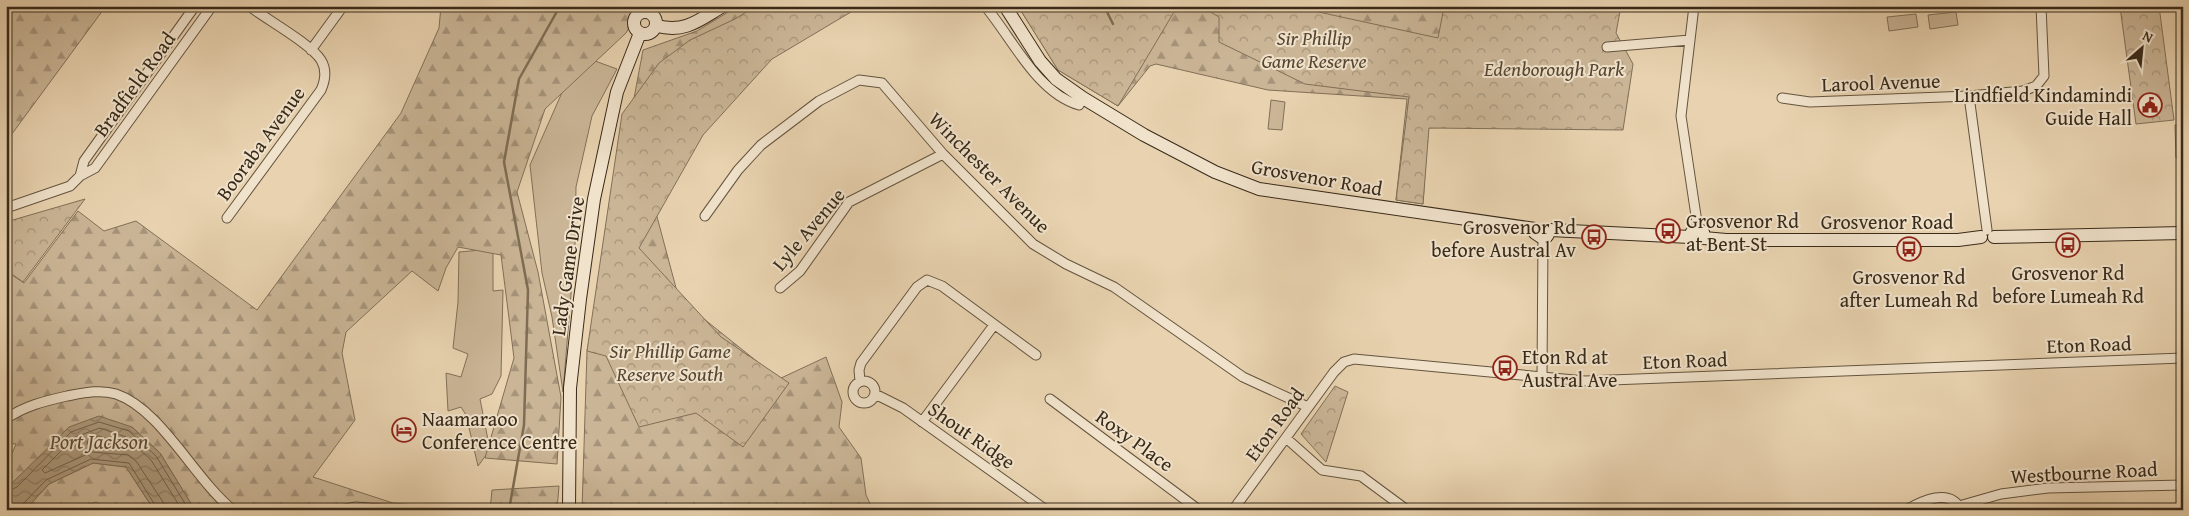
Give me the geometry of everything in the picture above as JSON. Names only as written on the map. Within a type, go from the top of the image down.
[{"type":"street","name":"Bradfield Road","points":[[80,176],[84,161],[195,6]]},
{"type":"street","name":"Bradfield Road","points":[[6,208],[70,186],[80,176],[95,168],[212,6]]},
{"type":"street","name":"Booraba Avenue","points":[[227,218],[321,90],[325,72],[321,61],[311,50],[249,6]]},
{"type":"street","points":[[311,50],[343,6]]},
{"type":"street","points":[[656,26],[673,29],[688,27],[723,6]]},
{"type":"street","name":"Grosvenor Road","points":[[985,6],[1038,79],[1069,102],[1078,104],[1083,98]]},
{"type":"street","name":"Grosvenor Road","points":[[1005,6],[1048,70],[1083,98],[1144,135],[1215,172],[1259,189],[1543,232],[1697,235],[1726,240],[1939,240],[1987,235],[2183,233]]},
{"type":"street","points":[[1694,6],[1681,116],[1697,235]]},
{"type":"street","name":"Larool Avenue","points":[[1782,98],[1810,102],[1969,96],[2023,91],[2039,84],[2044,76],[2041,6]]},
{"type":"street","points":[[651,9],[656,19],[656,26],[650,34],[640,33],[634,24],[636,17],[642,12],[651,9]]},
{"type":"street","name":"Lady Game Drive","points":[[569,510],[570,388],[592,209],[617,92],[640,33]]},
{"type":"street","points":[[1607,47],[1690,40]]},
{"type":"street","name":"Winchester Avenue","points":[[705,216],[738,170],[761,145],[819,101],[860,80],[882,83],[943,154],[1033,244],[1066,264],[1114,287],[1243,377],[1308,407]]},
{"type":"street","points":[[1969,96],[1987,235]]},
{"type":"street","name":"Lyle Avenue","points":[[780,288],[800,271],[849,202],[943,154]]},
{"type":"street","points":[[1542,376],[1543,232]]},
{"type":"street","points":[[860,382],[871,383],[875,388],[873,400],[866,403],[856,400],[853,390],[860,382],[859,370],[861,363],[923,281],[932,280],[937,282],[1036,355]]},
{"type":"street","points":[[922,422],[994,325]]},
{"type":"street","name":"Eton Road","points":[[1233,510],[1340,366],[1354,359],[1584,381],[2183,358]]},
{"type":"street","points":[[6,419],[44,401],[90,391],[116,394],[144,410],[233,510]]},
{"type":"street","name":"Shout Ridge","points":[[875,394],[899,405],[1046,510]]},
{"type":"street","name":"Roxy Place","points":[[1050,399],[1200,510]]},
{"type":"street","points":[[1286,438],[1322,470],[1361,476],[1407,510]]},
{"type":"street","name":"Westbourne Road","points":[[1960,508],[2001,494],[2048,488],[2183,484]]},
{"type":"street","points":[[1906,510],[1936,497],[1953,500],[1960,508]]},
{"type":"street","points":[[340,510],[356,507],[392,510]]},
{"type":"green space","points":[[6,6],[106,6],[6,142]]},
{"type":"green space","points":[[441,6],[642,6],[626,33],[545,109],[517,192],[538,272],[561,397],[557,464],[485,458],[514,358],[501,255],[458,247],[446,268],[438,291],[412,271],[346,332],[342,353],[355,420],[313,477],[393,503],[474,510],[195,510],[160,453],[132,427],[13,483],[6,489],[6,468],[16,444],[6,443],[6,271],[24,283],[78,211],[104,231],[136,221],[257,310],[401,113],[439,28]]},
{"type":"green space","points":[[738,6],[818,6],[710,89],[656,213],[679,299],[779,379],[826,357],[842,402],[839,427],[861,458],[866,495],[873,510],[582,510],[587,351],[643,50],[697,31]]},
{"type":"green space","name":"Sir Phillip Game Reserve South","points":[[756,6],[861,6],[772,59],[703,135],[639,248],[721,337],[789,383],[743,447],[696,413],[639,427],[606,356],[587,351],[622,114],[659,63],[690,40],[735,19]]},
{"type":"green space","name":"Sir Phillip Game Reserve","points":[[1018,6],[1608,6],[1454,127],[1428,128],[1423,204],[1396,200],[1407,99],[1268,90],[1156,64],[1150,66],[1118,106],[1058,70]]},
{"type":"green space","points":[[1018,6],[1192,6],[1174,12],[1118,106],[1058,70]]},
{"type":"green space","points":[[1200,6],[1291,6],[1438,38],[1444,7],[1621,6],[1616,33],[1633,64],[1623,130],[1429,128],[1423,204],[1396,200],[1409,97],[1305,84],[1219,42],[1219,17]]},
{"type":"green space","points":[[2159,6],[2174,120],[2136,124],[2120,7]]},
{"type":"green space","points":[[1956,12],[1958,25],[1930,29],[1928,15]]},
{"type":"green space","points":[[1916,14],[1918,27],[1889,31],[1887,17]]},
{"type":"green space","points":[[595,61],[617,69],[592,116],[576,187],[575,245],[563,392],[552,317],[542,273],[530,165],[564,88]]},
{"type":"green space","points":[[1271,100],[1285,102],[1282,130],[1268,129]]},
{"type":"green space","points":[[2175,125],[2183,125],[2183,158],[2176,158]]},
{"type":"green space","points":[[85,199],[23,282],[6,270],[6,222]]},
{"type":"green space","points":[[493,249],[493,291],[503,290],[501,376],[492,394],[480,399],[490,450],[478,466],[466,415],[461,407],[448,411],[446,373],[461,377],[468,354],[453,348],[458,302],[459,252]]},
{"type":"green space","points":[[1335,386],[1348,392],[1326,462],[1301,434]]},
{"type":"green space","points":[[93,463],[126,467],[154,510],[108,510],[96,502],[84,507],[83,510],[25,510],[49,484]]},
{"type":"green space","points":[[559,486],[557,510],[490,510],[492,490]]},
{"type":"water","name":"Port Jackson","points":[[99,416],[132,427],[160,453],[195,510],[154,510],[126,467],[93,463],[49,484],[25,510],[6,510],[6,489],[69,427]]},
{"type":"waterway","points":[[509,510],[524,425],[528,290],[504,162],[519,79],[560,6]]},
{"type":"waterway","points":[[1104,6],[1113,24]]},
{"type":"place","name":"Lindfield Kindamindi Guide Hall","points":[[2150,105]]},
{"type":"place","name":"Grosvenor Rd at Bent St","points":[[1668,231]]},
{"type":"place","name":"Grosvenor Rd before Austral Av","points":[[1594,237]]},
{"type":"place","name":"Grosvenor Rd before Lumeah Rd","points":[[2068,245]]},
{"type":"place","name":"Grosvenor Rd after Lumeah Rd","points":[[1909,249]]},
{"type":"place","name":"Eton Rd at Austral Ave","points":[[1505,368]]},
{"type":"place","name":"Naamaraoo Conference Centre","points":[[404,430]]},
{"type":"park label","name":"Edenborough Park","points":[[1554,68]]}]
